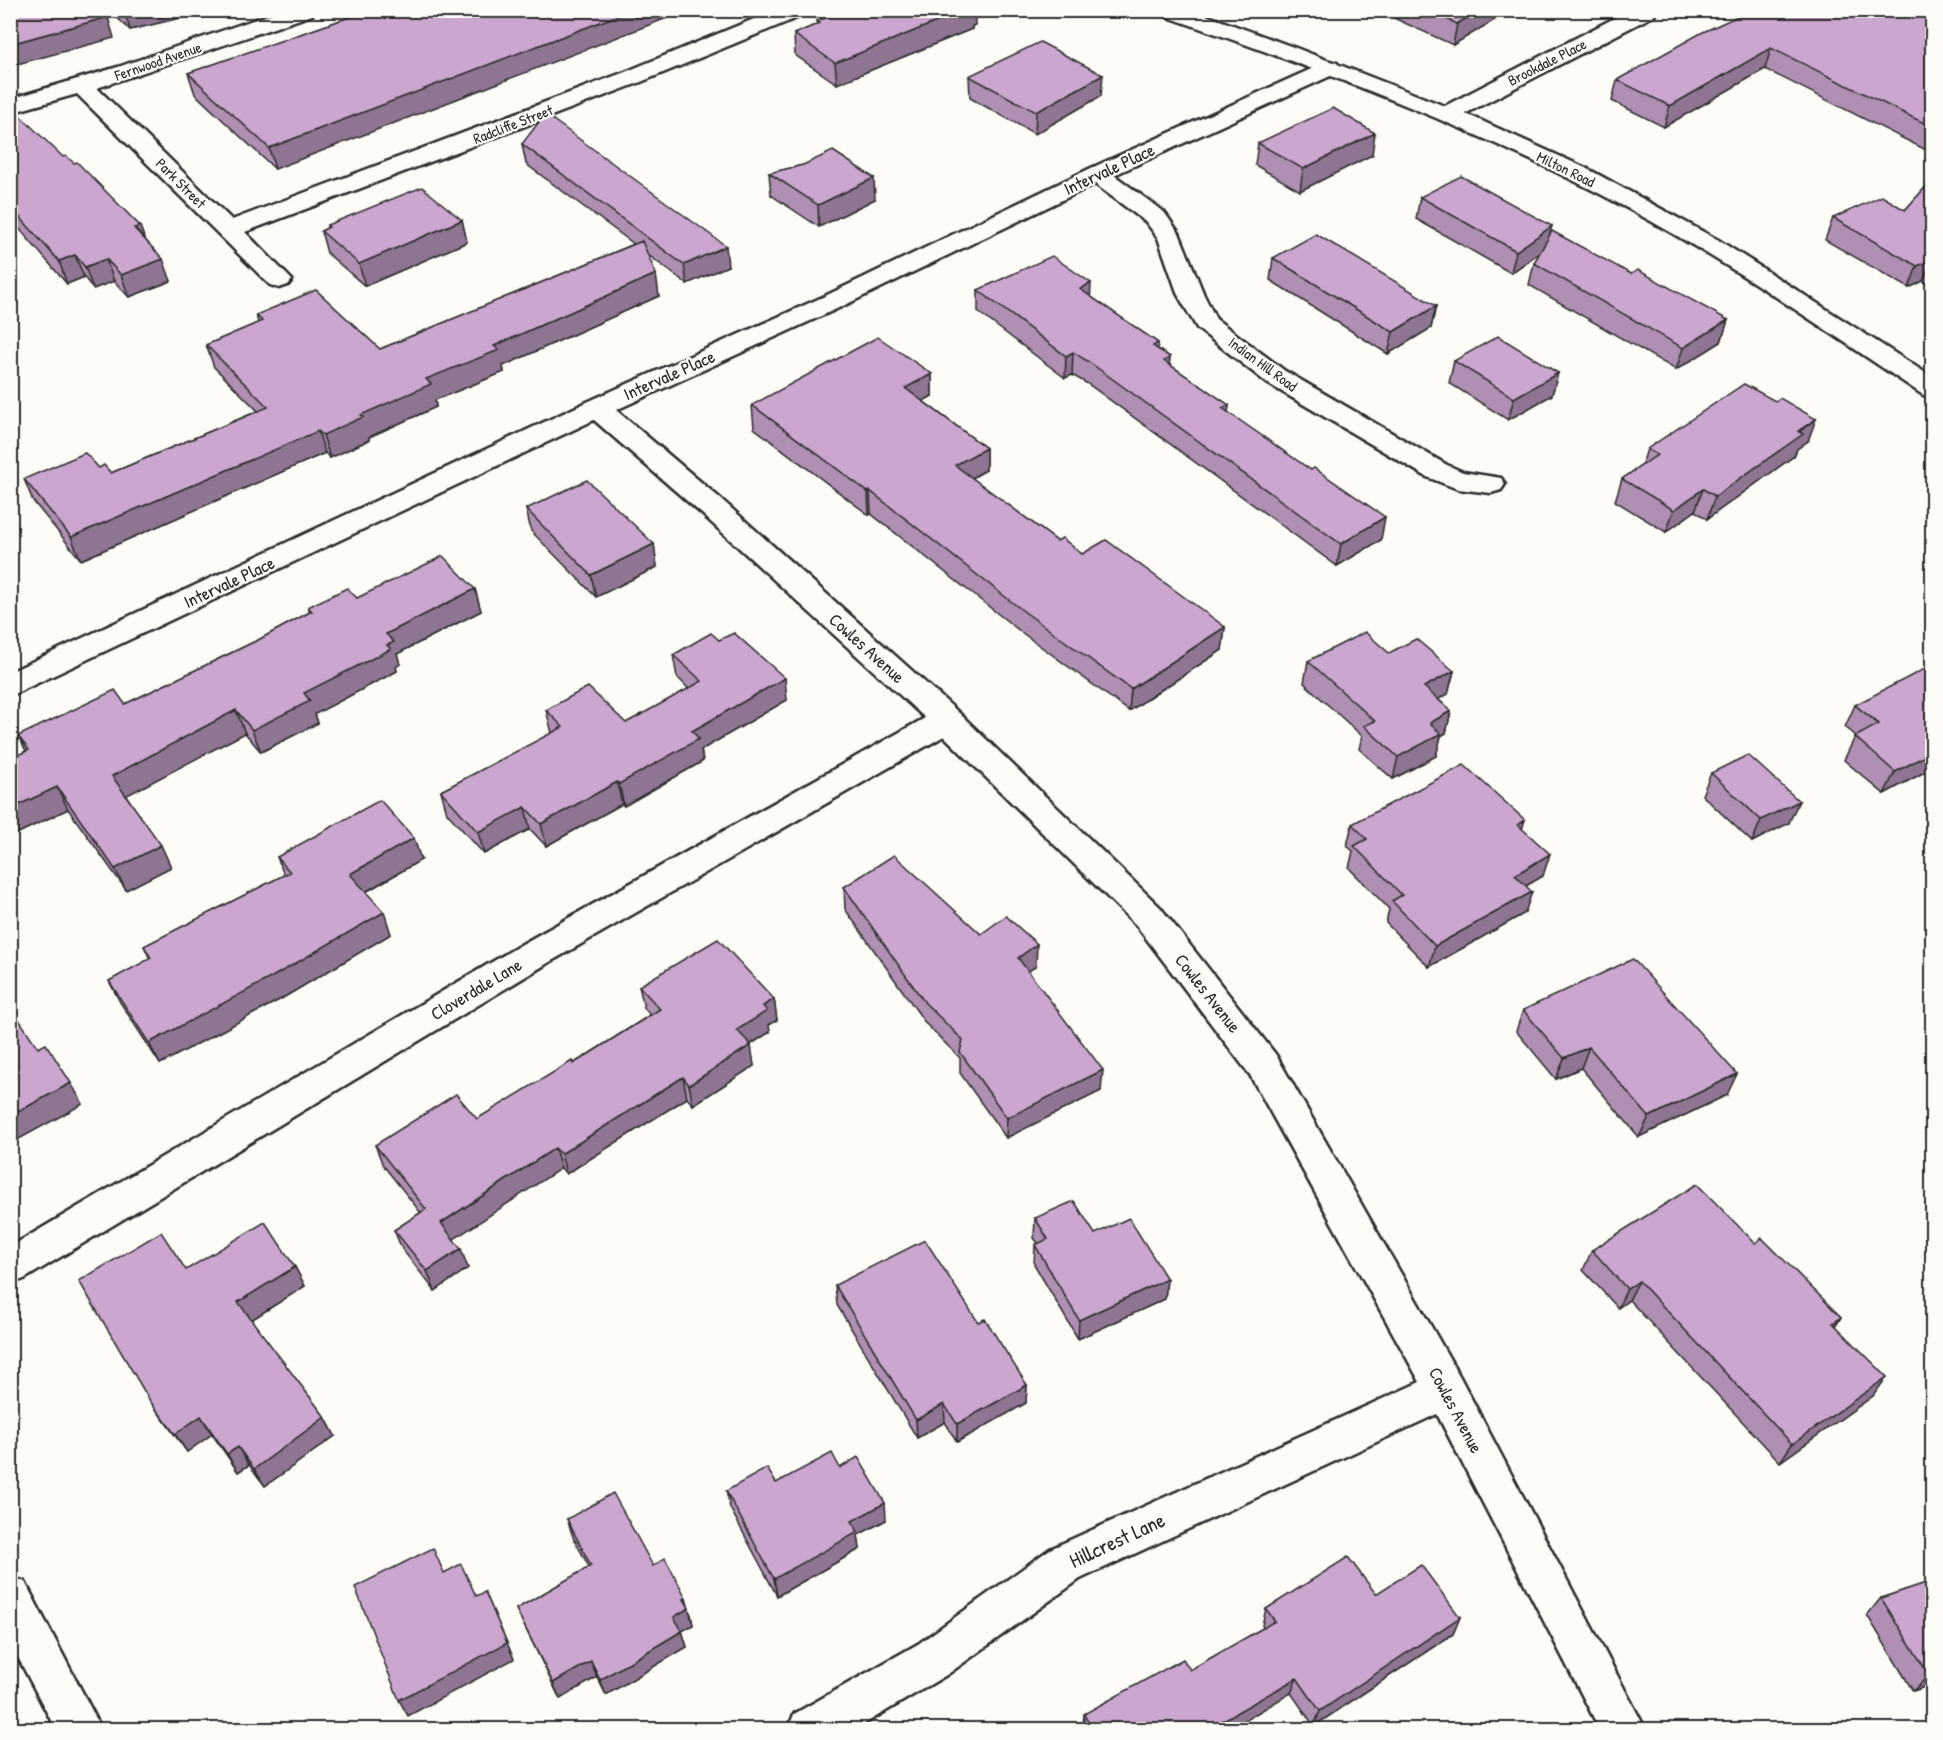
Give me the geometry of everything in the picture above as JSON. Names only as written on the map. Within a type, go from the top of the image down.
[{"type":"street","name":"Fernwood Avenue","points":[[10,106],[82,86],[304,10]]},
{"type":"street","name":"Radcliffe Street","points":[[228,231],[633,78],[796,10]]},
{"type":"street","name":"Milton Road","points":[[1170,10],[1447,114],[1574,172],[1706,243],[1932,388]]},
{"type":"street","name":"Brookdale Place","points":[[1447,114],[1647,10]]},
{"type":"street","name":"Intervale Place","points":[[10,685],[597,408],[834,301],[1097,174],[1329,68]]},
{"type":"street","name":"Park Street","points":[[82,86],[279,280]]},
{"type":"street","name":"Indian Hill Road","points":[[1097,174],[1155,218],[1170,238],[1191,295],[1206,322],[1258,364],[1276,377],[1437,471],[1458,480],[1491,484]]},
{"type":"street","name":"Cowles Avenue","points":[[597,408],[712,507],[946,720],[1148,916],[1263,1065],[1446,1390],[1624,1730]]},
{"type":"street","name":"Cloverdale Lane","points":[[10,1267],[536,952],[946,720]]},
{"type":"street","name":"Hillcrest Lane","points":[[810,1730],[933,1659],[1065,1563],[1446,1390]]},
{"type":"street","points":[[10,1597],[80,1730]]},
{"type":"building","points":[[10,10],[103,10],[108,17],[10,44]]},
{"type":"building","points":[[370,10],[632,10],[269,148],[188,73]]},
{"type":"building","points":[[846,10],[966,10],[835,63],[794,34],[820,23],[817,21]]},
{"type":"building","points":[[1427,10],[1479,10],[1457,24]]},
{"type":"building","points":[[1751,10],[1932,10],[1932,127],[1771,48],[1670,106],[1617,80],[1701,33]]},
{"type":"building","points":[[1040,42],[1103,75],[1036,112],[969,76]]},
{"type":"building","points":[[1333,108],[1375,133],[1303,169],[1258,143]]},
{"type":"building","points":[[13,109],[63,157],[66,156],[74,163],[77,162],[140,226],[134,228],[163,259],[121,275],[106,259],[85,267],[75,255],[59,261],[10,206],[10,110]]},
{"type":"building","points":[[545,114],[726,246],[684,265],[522,144]]},
{"type":"building","points":[[833,151],[874,178],[818,205],[769,173],[803,165]]},
{"type":"building","points":[[1461,176],[1552,226],[1516,251],[1420,197]]},
{"type":"building","points":[[1932,180],[1932,260],[1917,266],[1833,218],[1882,196],[1905,210]]},
{"type":"building","points":[[422,187],[462,220],[359,264],[321,231],[329,227],[327,225]]},
{"type":"building","points":[[1552,231],[1631,274],[1638,270],[1728,320],[1683,348],[1534,263]]},
{"type":"building","points":[[1316,234],[1436,306],[1393,332],[1273,258]]},
{"type":"building","points":[[642,241],[656,274],[494,346],[499,350],[426,379],[431,384],[361,415],[363,417],[323,435],[318,431],[71,537],[24,479],[85,453],[99,468],[104,465],[111,473],[268,407],[206,345],[262,321],[256,315],[316,290],[380,349]]},
{"type":"building","points":[[1052,256],[1091,283],[1080,289],[1158,343],[1153,346],[1170,357],[1164,361],[1229,405],[1222,408],[1311,470],[1314,468],[1385,517],[1341,544],[1089,362],[1073,352],[1066,356],[978,290]]},
{"type":"building","points":[[1498,336],[1558,373],[1514,398],[1454,361]]},
{"type":"building","points":[[878,337],[932,374],[905,388],[986,448],[955,465],[1057,541],[1062,538],[1082,554],[1106,540],[1225,627],[1131,689],[1022,610],[870,491],[868,492],[752,405]]},
{"type":"building","points":[[1744,384],[1775,401],[1780,398],[1816,419],[1798,431],[1803,434],[1715,496],[1703,489],[1674,510],[1622,479],[1657,455],[1647,449]]},
{"type":"building","points":[[587,480],[654,544],[591,575],[526,509]]},
{"type":"building","points":[[443,556],[475,589],[386,634],[394,642],[387,645],[391,649],[304,693],[310,701],[252,730],[236,710],[112,776],[161,845],[115,869],[57,787],[10,809],[10,759],[29,750],[18,736],[115,690],[125,704],[260,639],[312,611],[308,607],[347,588],[357,598]]},
{"type":"building","points":[[1365,632],[1389,653],[1416,639],[1454,671],[1424,687],[1451,711],[1430,723],[1441,734],[1398,757],[1364,726],[1375,721],[1308,661]]},
{"type":"building","points":[[711,633],[719,640],[734,633],[785,678],[692,731],[699,739],[541,824],[525,807],[478,832],[441,791],[563,727],[546,710],[588,687],[626,723],[702,681],[673,655]]},
{"type":"building","points":[[1932,665],[1932,752],[1895,772],[1855,737],[1879,724],[1855,705]]},
{"type":"building","points":[[1748,755],[1799,801],[1761,820],[1711,773]]},
{"type":"building","points":[[1464,765],[1525,820],[1518,825],[1550,854],[1515,875],[1532,892],[1435,946],[1392,901],[1402,895],[1354,846],[1367,839],[1352,824]]},
{"type":"building","points":[[380,800],[414,838],[350,874],[384,912],[272,977],[149,1043],[109,981],[151,958],[144,946],[290,872],[277,857]]},
{"type":"building","points":[[894,855],[981,934],[1006,916],[1037,944],[1018,958],[1103,1070],[1007,1118],[960,1052],[963,1040],[925,1003],[844,887]]},
{"type":"building","points":[[718,939],[774,999],[763,1006],[767,1011],[737,1030],[751,1045],[689,1085],[683,1077],[561,1154],[555,1148],[441,1223],[461,1249],[427,1271],[394,1230],[426,1209],[375,1145],[456,1094],[477,1119],[572,1061],[573,1064],[660,1009],[639,986]]},
{"type":"building","points":[[1633,959],[1737,1074],[1649,1117],[1589,1047],[1564,1058],[1523,1010]]},
{"type":"building","points":[[10,1006],[38,1048],[46,1044],[71,1083],[10,1116]]},
{"type":"building","points":[[1697,1184],[1755,1243],[1762,1238],[1841,1317],[1833,1323],[1887,1377],[1792,1444],[1639,1281],[1627,1289],[1592,1250]]},
{"type":"building","points":[[1074,1201],[1095,1234],[1129,1218],[1167,1279],[1079,1320],[1035,1245],[1048,1239],[1035,1218]]},
{"type":"building","points":[[265,1222],[295,1267],[238,1302],[325,1417],[254,1469],[238,1447],[227,1454],[201,1416],[175,1434],[150,1401],[79,1281],[161,1232],[186,1270]]},
{"type":"building","points":[[925,1240],[978,1322],[985,1319],[1027,1385],[957,1424],[944,1404],[916,1420],[835,1285]]},
{"type":"building","points":[[832,1453],[840,1468],[858,1457],[885,1503],[852,1521],[858,1532],[774,1579],[726,1491],[767,1468],[776,1483]]},
{"type":"building","points":[[613,1493],[653,1566],[665,1558],[686,1598],[684,1599],[689,1608],[674,1617],[682,1631],[600,1680],[591,1661],[553,1683],[516,1609],[591,1566],[567,1519]]},
{"type":"building","points":[[433,1548],[444,1573],[461,1564],[476,1596],[485,1592],[507,1643],[399,1700],[355,1587]]},
{"type":"building","points":[[1348,1557],[1376,1594],[1421,1565],[1460,1617],[1320,1711],[1297,1678],[1211,1727],[1213,1730],[1075,1730],[1088,1722],[1084,1714],[1183,1659],[1190,1670],[1275,1621],[1266,1609]]},
{"type":"building","points":[[1932,1581],[1932,1674],[1929,1675],[1881,1598]]}]
